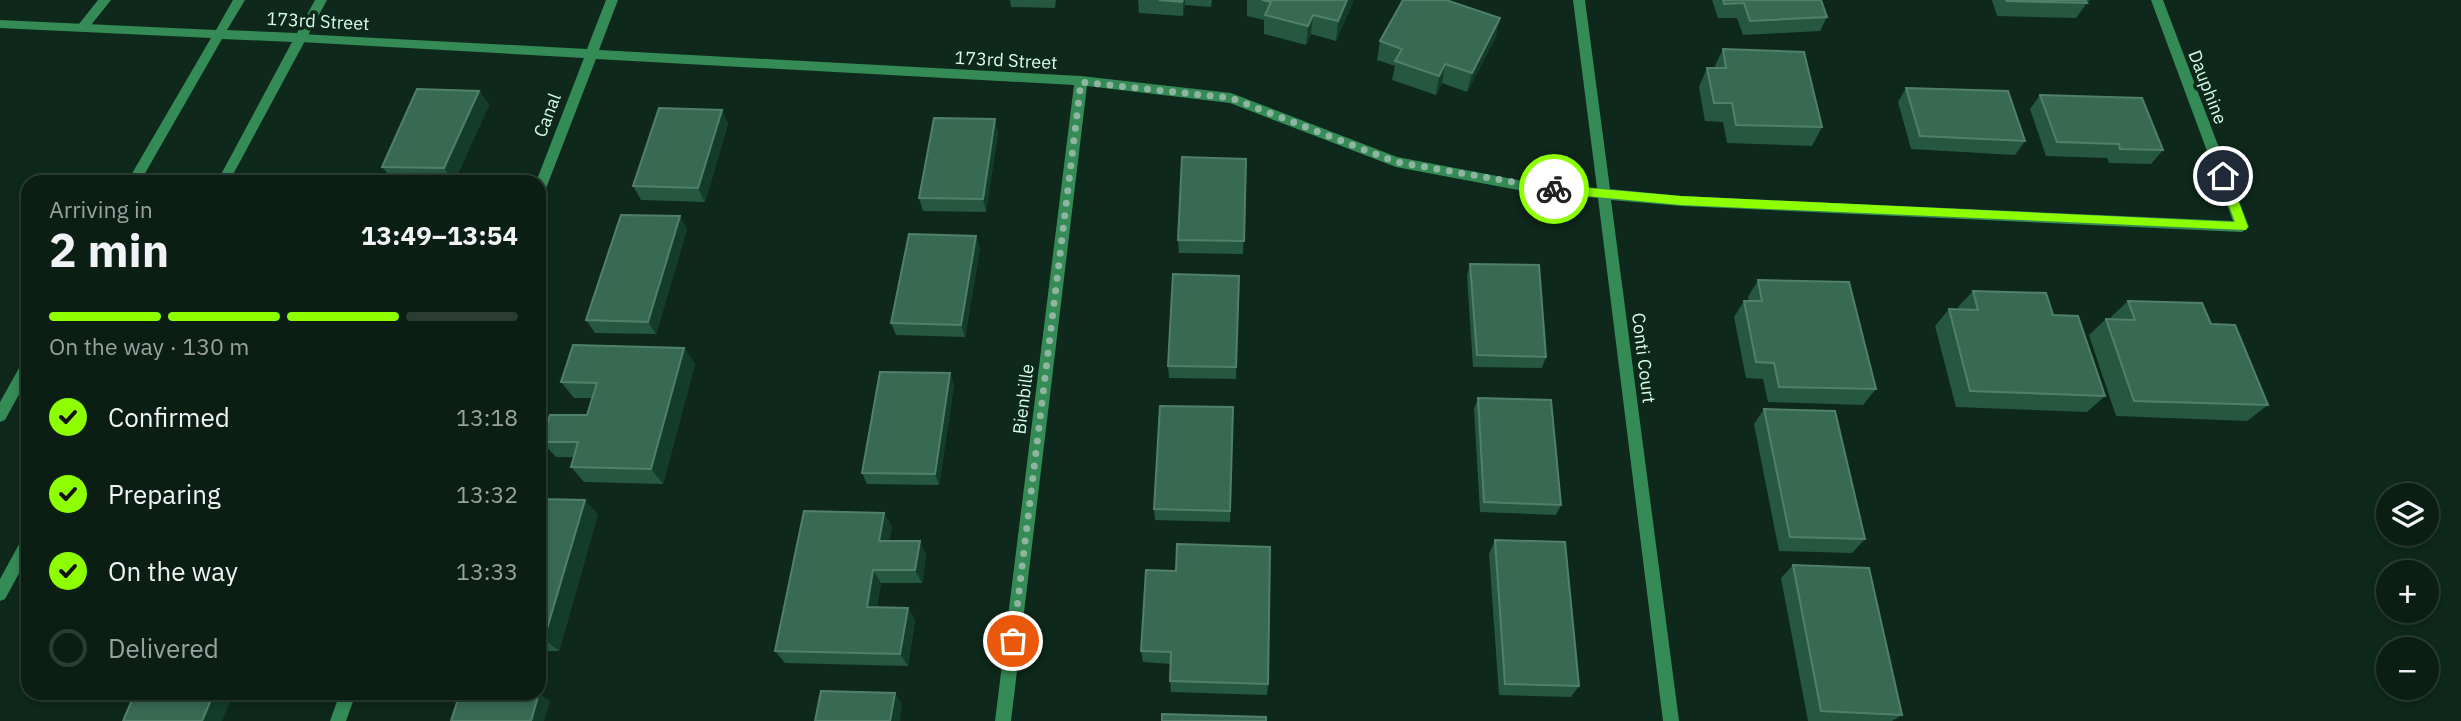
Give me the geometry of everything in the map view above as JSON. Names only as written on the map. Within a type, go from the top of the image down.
[{"type":"street","points":[[83,27],[105,0]]},
{"type":"street","points":[[137,175],[239,0]]},
{"type":"street","points":[[227,175],[321,0]]},
{"type":"street","points":[[591,53],[612,0]]},
{"type":"street","name":"Conti Court","points":[[1579,0],[1671,721]]},
{"type":"street","name":"Dauphine","points":[[2157,0],[2242,227]]},
{"type":"street","name":"173rd Street","points":[[0,24],[220,33],[1081,82],[1231,98],[1396,162],[1529,187],[1681,201],[2242,227]]},
{"type":"street","name":"Canal","points":[[545,175],[591,53]]},
{"type":"street","name":"Bienbille","points":[[1003,721],[1081,82]]},
{"type":"street","points":[[0,416],[21,378]]},
{"type":"street","points":[[0,594],[21,555]]},
{"type":"street","points":[[338,721],[346,700]]},
{"type":"building","points":[[1262,0],[1347,0],[1338,21],[1313,15],[1308,26],[1265,15],[1271,2]]},
{"type":"building","points":[[1403,0],[1446,0],[1500,18],[1472,73],[1445,64],[1439,76],[1395,61],[1402,49],[1380,41]]},
{"type":"building","points":[[1723,0],[1821,0],[1827,17],[1750,21],[1744,3],[1724,4]]},
{"type":"building","points":[[2085,0],[2087,3],[2007,1]]},
{"type":"building","points":[[1723,49],[1804,52],[1822,127],[1736,125],[1732,103],[1714,103],[1707,68],[1726,68]]},
{"type":"building","points":[[1906,88],[2008,91],[2025,141],[1920,136]]},
{"type":"building","points":[[417,89],[479,91],[444,168],[382,167]]},
{"type":"building","points":[[2040,95],[2142,98],[2163,150],[2120,149],[2119,144],[2057,142]]},
{"type":"building","points":[[659,108],[722,110],[698,188],[633,186]]},
{"type":"building","points":[[934,118],[995,119],[983,199],[919,198]]},
{"type":"building","points":[[1182,157],[1246,159],[1244,241],[1178,240]]},
{"type":"building","points":[[621,215],[680,216],[648,322],[586,320]]},
{"type":"building","points":[[909,234],[976,236],[961,325],[891,323]]},
{"type":"building","points":[[1470,264],[1539,265],[1546,357],[1477,355]]},
{"type":"building","points":[[1173,274],[1239,276],[1236,367],[1168,366]]},
{"type":"building","points":[[1758,280],[1849,282],[1876,389],[1779,387],[1774,363],[1756,362],[1744,301],[1762,301]]},
{"type":"building","points":[[1973,291],[2046,293],[2053,315],[2078,316],[2105,396],[1970,391],[1949,309],[1978,310]]},
{"type":"building","points":[[2128,301],[2202,303],[2211,324],[2235,325],[2268,405],[2134,401],[2106,319],[2135,320]]},
{"type":"building","points":[[573,345],[684,348],[651,469],[571,467],[578,442],[546,442],[550,415],[587,415],[597,383],[561,382]]},
{"type":"building","points":[[880,372],[950,373],[935,474],[862,473]]},
{"type":"building","points":[[1478,398],[1551,400],[1561,505],[1484,502]]},
{"type":"building","points":[[1160,406],[1233,407],[1230,511],[1154,509]]},
{"type":"building","points":[[1764,409],[1835,411],[1865,539],[1790,537]]},
{"type":"building","points":[[546,499],[585,500],[546,632]]},
{"type":"building","points":[[804,511],[884,513],[879,541],[920,541],[915,570],[873,570],[867,607],[908,608],[900,654],[775,651]]},
{"type":"building","points":[[1495,540],[1565,542],[1579,686],[1505,684]]},
{"type":"building","points":[[1177,544],[1270,547],[1268,684],[1170,681],[1171,652],[1141,651],[1146,570],[1176,571]]},
{"type":"building","points":[[1793,565],[1869,568],[1902,715],[1821,711]]},
{"type":"building","points":[[821,691],[895,693],[890,721],[815,721]]},
{"type":"building","points":[[132,700],[211,700],[202,721],[123,721]]},
{"type":"building","points":[[458,700],[537,700],[531,721],[451,721]]},
{"type":"building","points":[[1162,714],[1266,717],[1266,721],[1162,721]]},
{"type":"way so far","points":[[1013,641],[1081,82],[1231,98],[1396,162],[1529,187],[1554,189]]},
{"type":"route","points":[[1554,189],[1681,201],[2242,227],[2223,176]]}]
